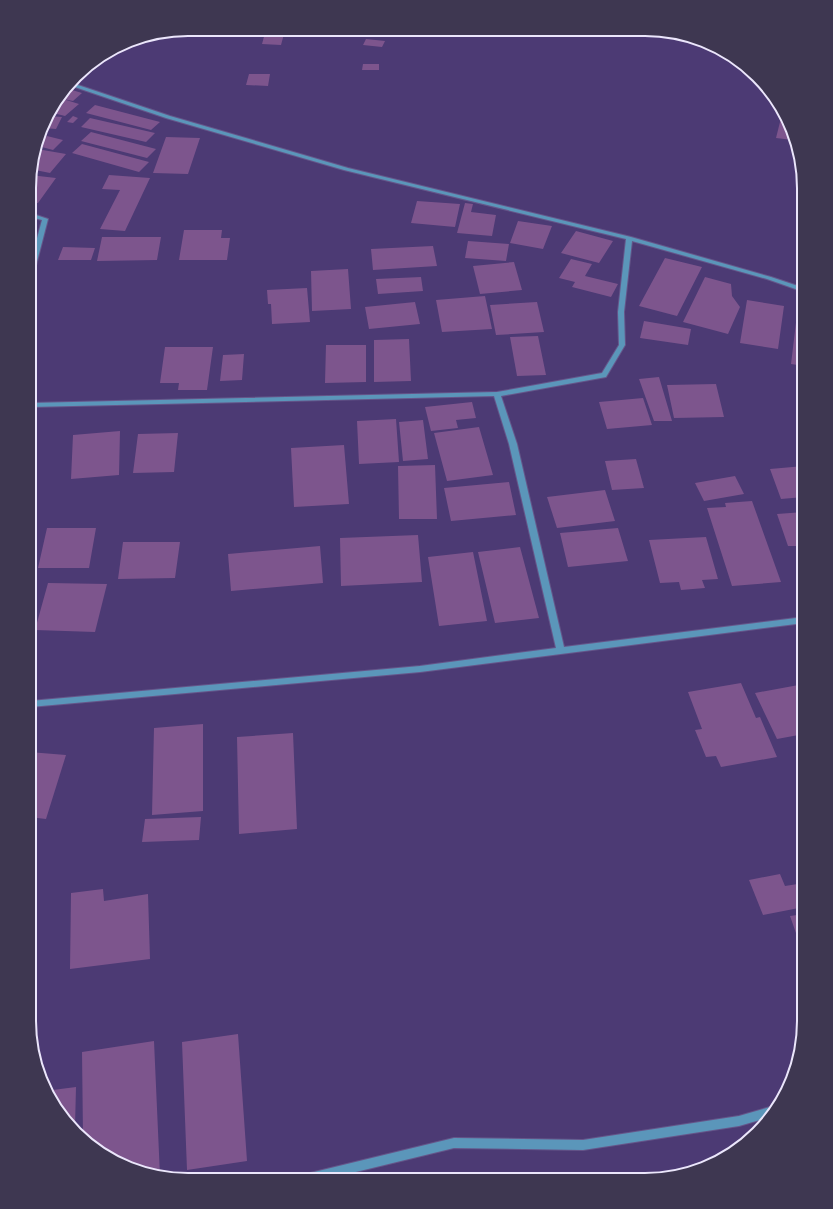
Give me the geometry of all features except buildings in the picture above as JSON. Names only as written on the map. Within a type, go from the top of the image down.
[{"type":"street","points":[[76,86],[168,117],[346,169],[629,238],[762,276],[797,288]]},
{"type":"street","points":[[36,217],[45,219],[36,254]]},
{"type":"street","points":[[36,405],[497,394],[604,375],[622,345],[621,312],[629,238]]},
{"type":"street","points":[[497,394],[513,444],[561,651]]},
{"type":"street","points":[[36,703],[420,669],[797,621]]},
{"type":"street","points":[[331,1173],[454,1143],[583,1145],[738,1121],[766,1113]]}]
